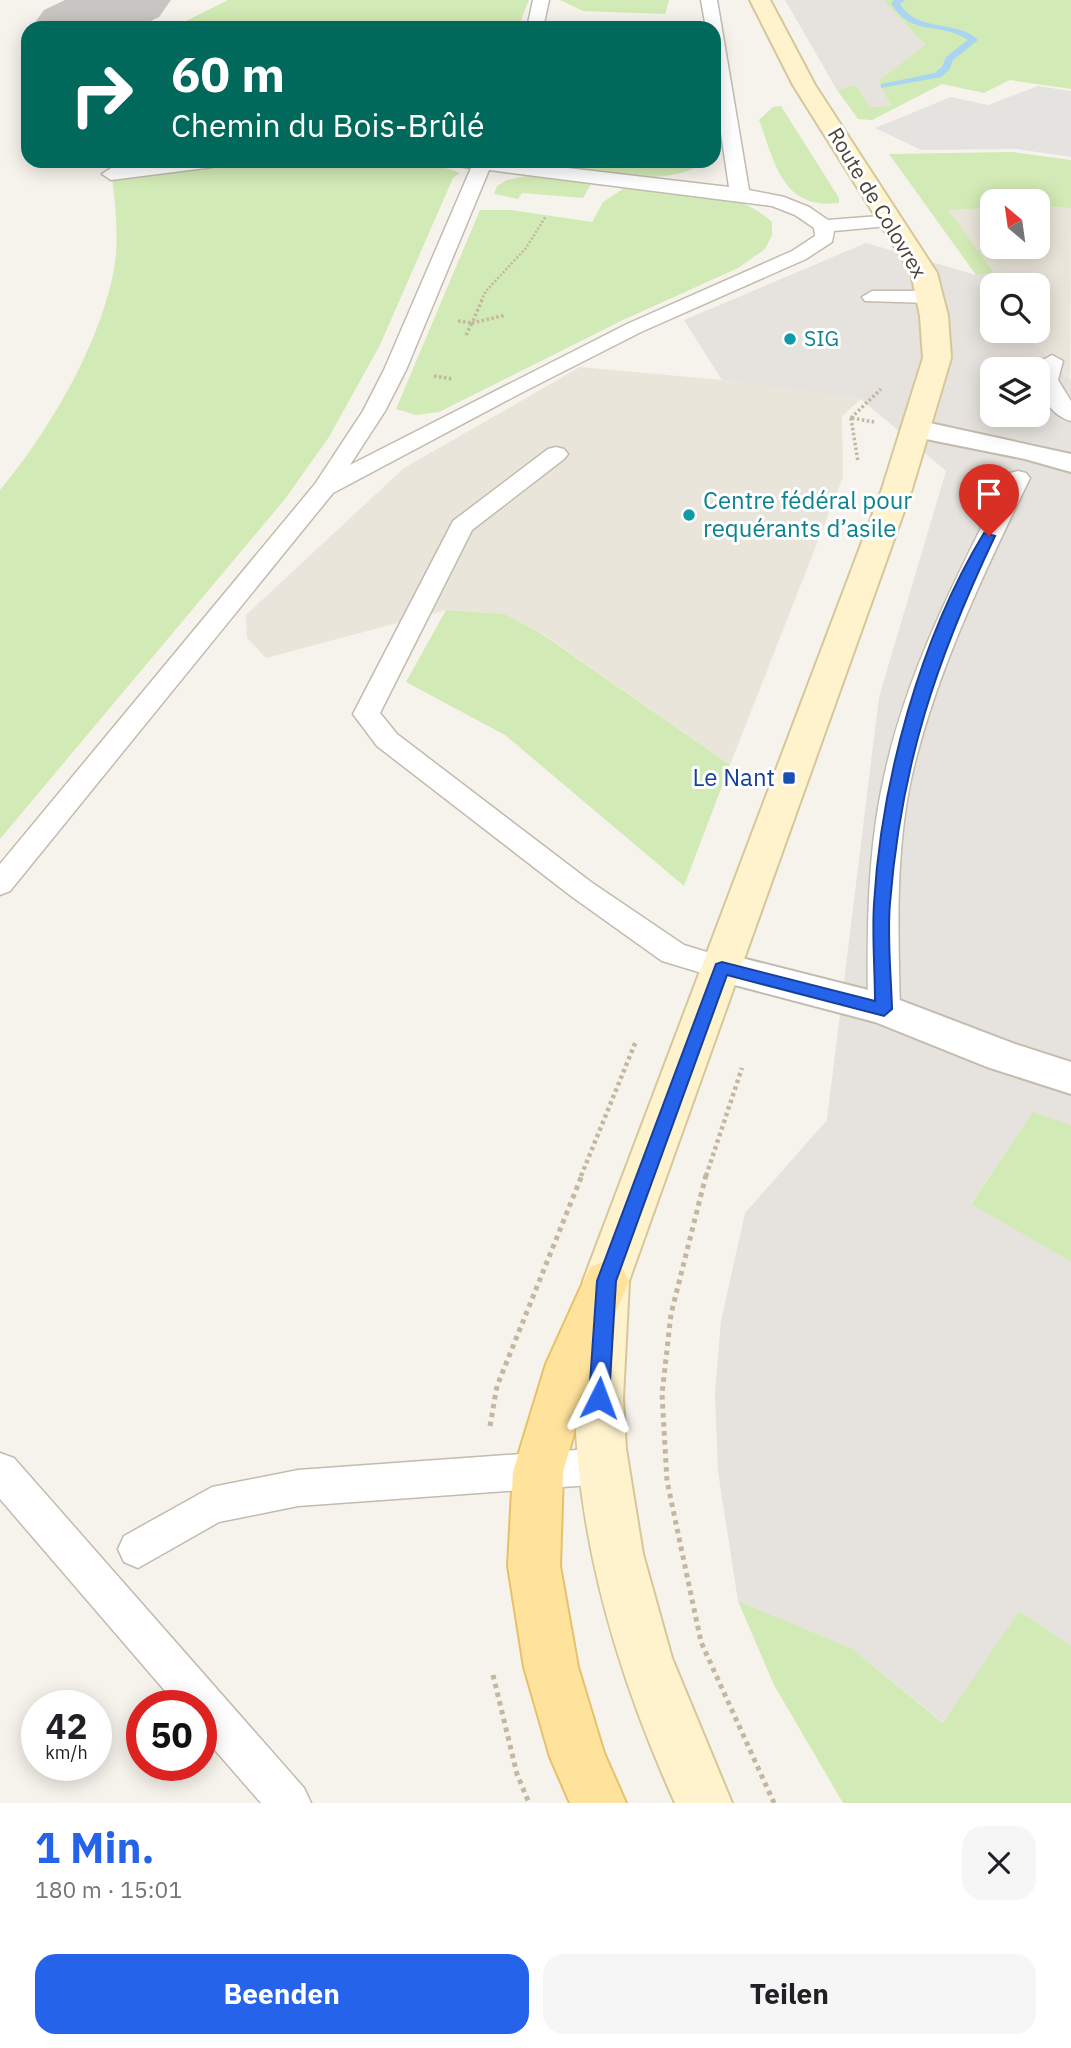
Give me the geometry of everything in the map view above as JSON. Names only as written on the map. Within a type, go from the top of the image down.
[{"type":"main road","name":"Route de Colovrex","points":[[704,1803],[668,1721],[639,1636],[618,1547],[604,1466],[599,1398],[606,1281],[916,429],[937,358],[937,336],[923,273],[892,220],[804,85],[760,0]]},
{"type":"main road","points":[[598,1803],[578,1757],[551,1667],[534,1566],[538,1472],[570,1364],[606,1281]]},
{"type":"street","points":[[916,429],[1069,459]]},
{"type":"street","points":[[722,968],[884,1009],[1002,1056],[1071,1078]]},
{"type":"lane","points":[[536,21],[541,0]]},
{"type":"lane","points":[[709,0],[713,21]]},
{"type":"lane","points":[[721,73],[740,194]]},
{"type":"lane","points":[[111,174],[158,168]]},
{"type":"lane","points":[[0,884],[324,488],[374,411],[395,370],[473,168]]},
{"type":"lane","points":[[506,168],[604,187],[740,194],[790,206],[824,226],[892,220]]},
{"type":"lane","points":[[324,488],[513,388],[634,328],[799,255],[825,238],[824,226]]},
{"type":"lane","points":[[872,297],[930,297]]},
{"type":"lane","points":[[1052,361],[1047,380],[1061,406],[1071,414]]},
{"type":"lane","points":[[556,454],[462,526],[366,714],[387,740],[581,889],[673,953],[722,968]]},
{"type":"lane","points":[[884,1009],[882,904],[898,777],[926,680],[951,615],[1018,478]]},
{"type":"lane","points":[[138,1549],[212,1505],[285,1491],[604,1466]]},
{"type":"lane","points":[[0,1471],[289,1803]]},
{"type":"path","points":[[506,315],[472,323],[486,291],[526,247],[546,216]]},
{"type":"path","points":[[742,1068],[696,1206],[671,1314],[662,1394],[667,1482],[701,1642],[774,1803]]},
{"type":"shaded area","points":[[785,0],[883,0],[925,45],[878,81],[891,106],[870,107],[856,85],[837,90]]},
{"type":"shaded area","points":[[1038,86],[1071,91],[1071,157],[1016,149],[921,150],[875,128],[951,97],[988,105]]},
{"type":"shaded area","points":[[1050,207],[1071,208],[1070,378],[1035,343],[1050,343],[1050,273],[985,273],[994,271],[985,259],[1050,259]]},
{"type":"shaded area","points":[[980,209],[980,253],[947,210]]},
{"type":"shaded area","points":[[866,243],[976,275],[980,280],[980,343],[1035,343],[1048,357],[980,357],[980,427],[1050,427],[1050,359],[1071,380],[1071,1125],[1033,1113],[971,1203],[1071,1262],[1071,1646],[1019,1611],[944,1723],[851,1648],[738,1601],[718,1472],[715,1394],[721,1321],[745,1213],[827,1120],[879,697],[946,471],[861,399],[722,380],[684,320]]},
{"type":"shaded area","points":[[580,367],[722,380],[861,399],[842,416],[843,477],[730,765],[543,634],[505,614],[446,610],[266,658],[247,638],[246,615],[404,468]]},
{"type":"green space","points":[[228,0],[529,0],[521,21],[186,21]]},
{"type":"green space","points":[[560,0],[669,0],[665,14],[583,11]]},
{"type":"green space","points":[[883,0],[1071,0],[1071,89],[1010,80],[984,93],[942,84],[872,120],[858,119],[837,90],[856,85],[870,107],[891,106],[878,81],[925,45]]},
{"type":"green space","points":[[781,106],[839,198],[839,203],[820,203],[805,199],[793,191],[776,167],[759,120],[773,107]]},
{"type":"green space","points":[[1012,152],[1071,160],[1071,208],[1050,207],[1050,189],[980,189],[980,209],[948,210],[980,253],[980,259],[984,259],[994,272],[976,275],[889,154]]},
{"type":"green space","points":[[186,168],[445,168],[460,173],[453,178],[380,345],[329,437],[285,499],[0,839],[0,490],[35,444],[68,390],[105,306],[117,241],[112,178]]},
{"type":"green space","points":[[567,168],[694,168],[670,175],[648,177]]},
{"type":"green space","points":[[526,176],[592,182],[583,198],[522,193],[518,199],[494,194],[497,186],[507,180]]},
{"type":"green space","points":[[629,185],[705,193],[741,203],[772,222],[772,235],[765,249],[738,268],[623,320],[439,412],[416,415],[396,409],[480,210],[511,210],[592,222],[603,202]]},
{"type":"green space","points":[[446,610],[505,614],[542,634],[730,765],[684,886],[505,735],[406,682]]},
{"type":"green space","points":[[1033,1112],[1071,1125],[1071,1262],[971,1204]]},
{"type":"green space","points":[[738,1601],[851,1648],[943,1723],[1019,1611],[1071,1646],[1071,1803],[843,1803],[774,1685]]},
{"type":"waterway","points":[[884,86],[938,75],[946,68],[949,59],[974,40],[955,30],[910,20],[901,13],[895,3],[901,0]]},
{"type":"taxiway","points":[[87,21],[130,0]]},
{"type":"place","name":"SIG","points":[[790,339]]},
{"type":"place","name":"Centre fédéral pour requérants d’asile","points":[[689,515]]},
{"type":"place","name":"Le Nant","points":[[789,778]]},
{"type":"route","points":[[599,1398],[606,1281],[722,968],[884,1009],[882,904],[898,777],[926,680],[951,615],[989,536]]}]
